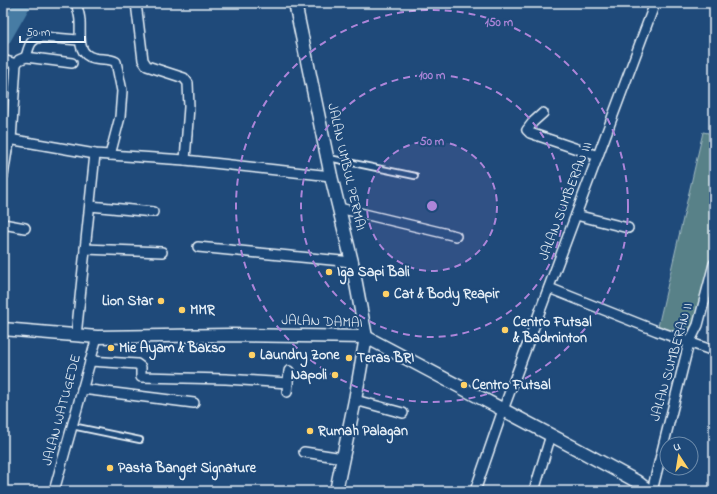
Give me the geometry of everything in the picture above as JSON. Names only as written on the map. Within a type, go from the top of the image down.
[{"type":"main road","name":"JALAN UMBUL PERMAI","points":[[295,3],[327,158],[352,262],[366,337]]},
{"type":"main road","name":"JALAN DAMAI","points":[[3,329],[97,337],[229,335],[366,337],[610,466],[651,491]]},
{"type":"main road","points":[[336,491],[344,458],[366,337]]},
{"type":"street","points":[[136,3],[143,60],[147,66],[184,78],[188,83],[189,107],[185,160]]},
{"type":"street","name":"JALAN SUMBERAN III","points":[[475,491],[548,288],[655,3]]},
{"type":"street","points":[[77,6],[80,22],[81,49],[86,55],[94,58],[111,59],[116,62],[122,91],[120,117],[110,155]]},
{"type":"street","points":[[26,57],[31,42],[39,37],[80,39]]},
{"type":"street","points":[[3,176],[8,150],[7,139],[16,64],[19,60],[26,57],[72,62]]},
{"type":"street","points":[[3,60],[16,64]]},
{"type":"street","points":[[543,113],[528,127],[527,130],[598,156]]},
{"type":"street","points":[[7,139],[96,154],[185,160],[331,176]]},
{"type":"street","points":[[76,336],[96,154]]},
{"type":"street","points":[[90,206],[153,212]]},
{"type":"street","points":[[339,208],[456,236]]},
{"type":"street","points":[[576,215],[628,228]]},
{"type":"street","points":[[3,224],[25,228]]},
{"type":"street","points":[[198,247],[352,262]]},
{"type":"street","points":[[85,249],[162,252]]},
{"type":"street","name":"JALAN SUMBERAN II","points":[[651,491],[690,343],[698,325],[714,264]]},
{"type":"street","points":[[548,288],[714,351]]},
{"type":"street","name":"JALAN WATUGEDE","points":[[54,491],[97,337]]},
{"type":"street","points":[[90,361],[137,364],[141,367],[141,377],[288,383]]},
{"type":"street","points":[[288,392],[290,371]]},
{"type":"street","points":[[82,389],[194,403]]},
{"type":"street","points":[[355,400],[403,413]]},
{"type":"street","points":[[534,491],[551,435]]},
{"type":"street","points":[[304,452],[344,458]]},
{"type":"lane","points":[[327,158],[415,176]]},
{"type":"lane","points":[[72,426],[140,440]]},
{"type":"green space","points":[[703,132],[714,134],[714,257],[689,343],[657,331]]},
{"type":"waterway","points":[[3,38],[23,3]]},
{"type":"place","name":"Iga Sapi Bali","points":[[329,272]]},
{"type":"place","name":"Cat & Body Reapir","points":[[386,294]]},
{"type":"place","name":"Lion Star","points":[[161,301]]},
{"type":"place","name":"MMR","points":[[182,310]]},
{"type":"place","name":"Centro Futsal & Badminton","points":[[505,330]]},
{"type":"place","name":"Mie Ayam & Bakso","points":[[111,348]]},
{"type":"place","name":"Laundry Zone","points":[[252,355]]},
{"type":"place","name":"Teras BRI","points":[[349,358]]},
{"type":"place","name":"Napoli","points":[[335,375]]},
{"type":"place","name":"Centro Futsal","points":[[464,385]]},
{"type":"place","name":"Rumah Palagan","points":[[310,431]]},
{"type":"place","name":"Pasta Banget Signature","points":[[110,468]]}]
